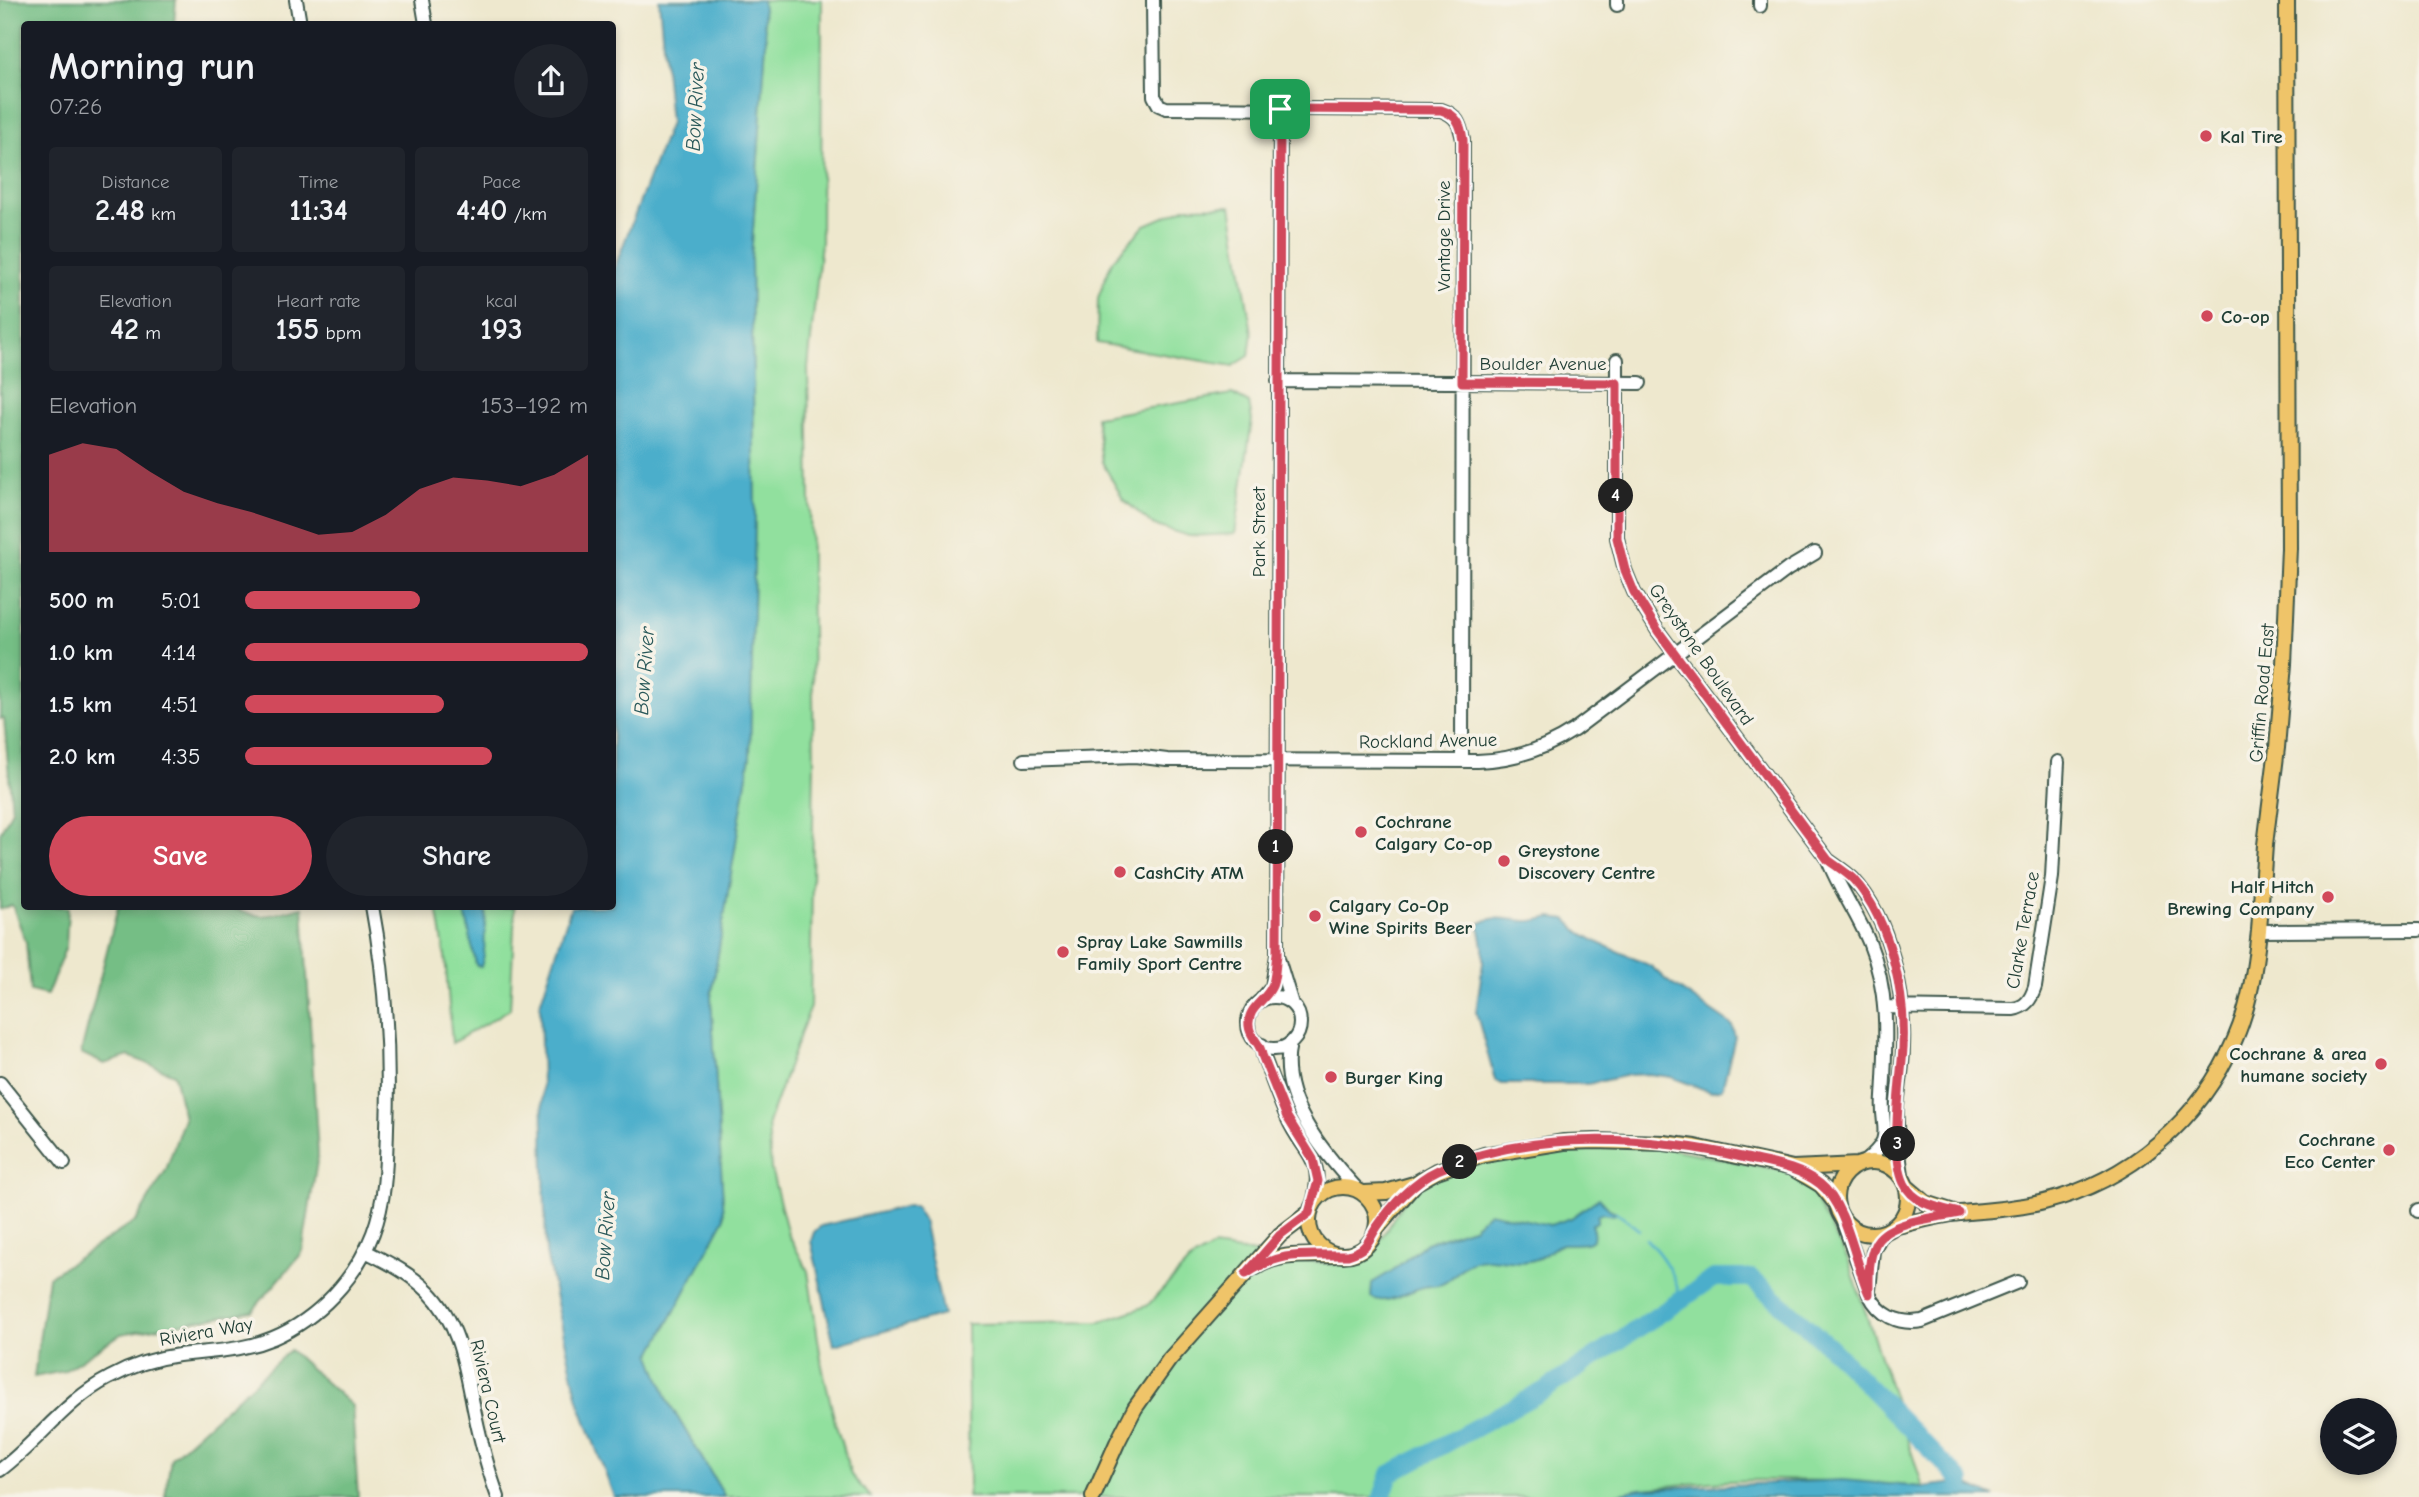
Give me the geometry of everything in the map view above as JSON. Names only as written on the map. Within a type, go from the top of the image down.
[{"type":"main road","name":"Griffin Road East","points":[[1888,1230],[1959,1213],[2014,1209],[2063,1197],[2108,1177],[2156,1146],[2180,1124],[2203,1096],[2235,1038],[2250,988],[2259,931],[2265,845],[2277,748],[2288,594],[2287,0]]},
{"type":"main road","points":[[1093,1497],[1117,1443],[1154,1380],[1183,1342],[1280,1235],[1330,1189],[1341,1186],[1361,1191],[1386,1192],[1414,1184],[1437,1171],[1484,1155],[1595,1140],[1695,1147],[1793,1168],[1875,1163],[1896,1172],[1904,1184],[1906,1209],[1901,1219],[1888,1230],[1860,1233],[1850,1227],[1821,1185],[1793,1168]]},
{"type":"main road","points":[[1840,1212],[1836,1193],[1840,1181],[1861,1164]]},
{"type":"main road","points":[[1246,1274],[1269,1260],[1286,1256],[1358,1252],[1414,1184]]},
{"type":"main road","name":"Griffin Road East","points":[[1904,1184],[1926,1203],[1959,1213]]},
{"type":"main road","points":[[1361,1191],[1374,1208],[1376,1228]]},
{"type":"main road","points":[[1311,1208],[1308,1225],[1312,1236],[1326,1252],[1338,1255]]},
{"type":"street","points":[[296,0],[300,21]]},
{"type":"street","points":[[422,0],[426,21]]},
{"type":"street","name":"Vantage Drive","points":[[1153,0],[1154,90],[1159,105],[1173,109],[1441,110],[1458,121],[1463,140],[1462,761]]},
{"type":"street","name":"Park Street","points":[[1261,1000],[1272,987],[1277,955],[1280,109]]},
{"type":"street","name":"Greystone Boulevard","points":[[1617,360],[1616,520],[1620,552],[1634,592],[1676,655],[1828,860],[1839,888],[1854,910],[1869,942],[1881,980],[1885,1007],[1886,1043],[1882,1105],[1886,1132],[1878,1151],[1861,1164]]},
{"type":"street","name":"Boulder Avenue","points":[[1278,381],[1640,383]]},
{"type":"street","points":[[1676,655],[1788,569],[1815,553]]},
{"type":"street","name":"Rockland Avenue","points":[[1024,760],[1135,756],[1161,759],[1276,760],[1462,761],[1505,758],[1554,742],[1574,730],[1676,655]]},
{"type":"street","name":"Clarke Terrace","points":[[1885,1007],[2013,1009],[2025,1005],[2030,999],[2035,987],[2052,877],[2058,762]]},
{"type":"street","name":"Greystone Boulevard","points":[[1828,860],[1853,879],[1878,920],[1894,961],[1903,1008],[1903,1049],[1897,1121],[1904,1184]]},
{"type":"street","name":"Riviera Way","points":[[0,1470],[68,1407],[105,1379],[162,1358],[234,1350],[273,1338],[314,1313],[349,1277],[365,1251],[377,1222],[384,1191],[389,1080],[388,1027],[384,980],[373,910]]},
{"type":"street","points":[[2259,931],[2419,930]]},
{"type":"street","name":"Park Street","points":[[1277,955],[1292,1003]]},
{"type":"street","points":[[1278,997],[1292,1003],[1299,1016],[1298,1034],[1290,1043],[1276,1049],[1262,1045],[1252,1035],[1250,1013],[1261,1000],[1278,997]]},
{"type":"street","points":[[1290,1043],[1287,1076],[1300,1110],[1325,1150],[1361,1191]]},
{"type":"street","points":[[1262,1045],[1262,1055],[1287,1117],[1316,1166],[1318,1181],[1311,1208]]},
{"type":"street","points":[[0,1083],[64,1163]]},
{"type":"street","points":[[1840,1212],[1869,1294],[1874,1304],[1889,1317],[1915,1322],[1929,1319],[2018,1282]]},
{"type":"street","points":[[1869,1294],[1875,1242],[1888,1230]]},
{"type":"street","name":"Riviera Court","points":[[365,1251],[415,1279],[434,1297],[448,1317],[461,1348],[482,1444],[498,1497]]},
{"type":"green space","points":[[0,0],[176,0],[174,21],[21,21],[21,910],[68,910],[66,946],[47,995],[30,991],[26,942],[12,905],[0,909],[0,833],[12,810],[4,719],[0,719]]},
{"type":"green space","points":[[762,0],[822,0],[821,242],[808,368],[814,762],[810,1007],[768,1123],[771,1169],[788,1234],[808,1271],[822,1366],[851,1475],[871,1497],[725,1497],[669,1403],[650,1355],[724,1219],[711,997],[750,756],[755,513],[751,259],[766,42]]},
{"type":"green space","points":[[1231,206],[1252,333],[1249,356],[1233,366],[1097,343],[1098,298],[1112,261],[1145,225],[1187,207]]},
{"type":"green space","points":[[1232,394],[1249,403],[1252,420],[1235,534],[1189,536],[1153,525],[1123,499],[1102,462],[1096,417]]},
{"type":"green space","points":[[117,910],[239,910],[260,916],[303,910],[318,1155],[302,1253],[252,1311],[121,1334],[64,1371],[34,1377],[48,1277],[136,1221],[166,1170],[184,1118],[174,1074],[129,1056],[104,1064],[81,1053]]},
{"type":"green space","points":[[437,910],[515,910],[510,1009],[452,1043],[445,956]]},
{"type":"green space","points":[[1631,1141],[1801,1174],[1848,1259],[1923,1487],[1763,1480],[1683,1484],[1604,1497],[967,1497],[967,1324],[1100,1322],[1147,1306],[1190,1261],[1213,1247],[1338,1265],[1377,1245],[1414,1184],[1465,1160]]},
{"type":"green space","points":[[290,1350],[352,1406],[358,1497],[165,1497],[171,1458]]},
{"type":"water","name":"Bow River","points":[[659,0],[762,0],[766,42],[751,259],[755,513],[750,756],[711,997],[724,1219],[651,1355],[669,1403],[725,1497],[614,1497],[578,1400],[546,1253],[540,1004],[570,910],[616,910],[616,264],[670,123]]},
{"type":"water","points":[[465,910],[486,910],[484,955],[481,967],[476,965]]},
{"type":"water","points":[[1551,917],[1566,919],[1597,942],[1651,966],[1666,980],[1732,1025],[1735,1037],[1722,1089],[1711,1092],[1671,1077],[1649,1074],[1629,1075],[1588,1084],[1502,1084],[1495,1080],[1476,1012],[1483,963],[1479,925],[1495,918],[1528,921]]},
{"type":"water","points":[[1599,1198],[1609,1209],[1616,1212],[1614,1215],[1597,1215],[1597,1222],[1591,1225],[1593,1238],[1586,1243],[1562,1244],[1529,1261],[1481,1259],[1465,1265],[1441,1284],[1423,1287],[1390,1299],[1377,1300],[1371,1297],[1372,1283],[1392,1271],[1426,1243],[1472,1228],[1489,1212],[1550,1225],[1571,1218]]},
{"type":"water","points":[[915,1206],[923,1219],[943,1315],[834,1345],[811,1241],[814,1232],[821,1226]]},
{"type":"water","points":[[1842,1480],[1923,1487],[1962,1482],[1995,1497],[1604,1497],[1639,1489]]},
{"type":"waterway","points":[[1616,1212],[1639,1230]]},
{"type":"waterway","points":[[1646,1239],[1668,1267],[1681,1300]]},
{"type":"waterway","points":[[1382,1497],[1390,1474],[1545,1390],[1714,1278],[1751,1278],[1830,1347],[1962,1482]]},
{"type":"place","name":"Kal Tire","points":[[2206,136]]},
{"type":"place","name":"Co-op","points":[[2207,316]]},
{"type":"place","name":"Cochrane Calgary Co-op","points":[[1361,832]]},
{"type":"place","name":"Greystone Discovery Centre","points":[[1504,861]]},
{"type":"place","name":"CashCity ATM","points":[[1120,872]]},
{"type":"place","name":"Half Hitch Brewing Company","points":[[2328,897]]},
{"type":"place","name":"Calgary Co-Op Wine Spirits Beer","points":[[1315,916]]},
{"type":"place","name":"Spray Lake Sawmills Family Sport Centre","points":[[1063,952]]},
{"type":"place","name":"Cochrane & area humane society","points":[[2381,1064]]},
{"type":"place","name":"Burger King","points":[[1331,1077]]},
{"type":"place","name":"Cochrane Eco Center","points":[[2389,1150]]},
{"type":"route","points":[[1280,109],[1441,110],[1454,116],[1463,140],[1462,382],[1617,383],[1617,538],[1634,592],[1658,631],[1828,860],[1853,879],[1861,889],[1878,920],[1898,975],[1904,1017],[1897,1121],[1903,1181],[1915,1196],[1926,1203],[1959,1213],[1893,1227],[1883,1233],[1875,1242],[1870,1266],[1869,1294],[1837,1205],[1821,1185],[1793,1168],[1695,1147],[1631,1141],[1564,1142],[1465,1160],[1414,1184],[1376,1228],[1366,1246],[1358,1252],[1348,1255],[1286,1256],[1269,1260],[1246,1274],[1280,1235],[1309,1213],[1318,1181],[1313,1159],[1287,1117],[1262,1055],[1262,1045],[1256,1041],[1249,1029],[1250,1013],[1272,987],[1277,955],[1280,109]]}]
